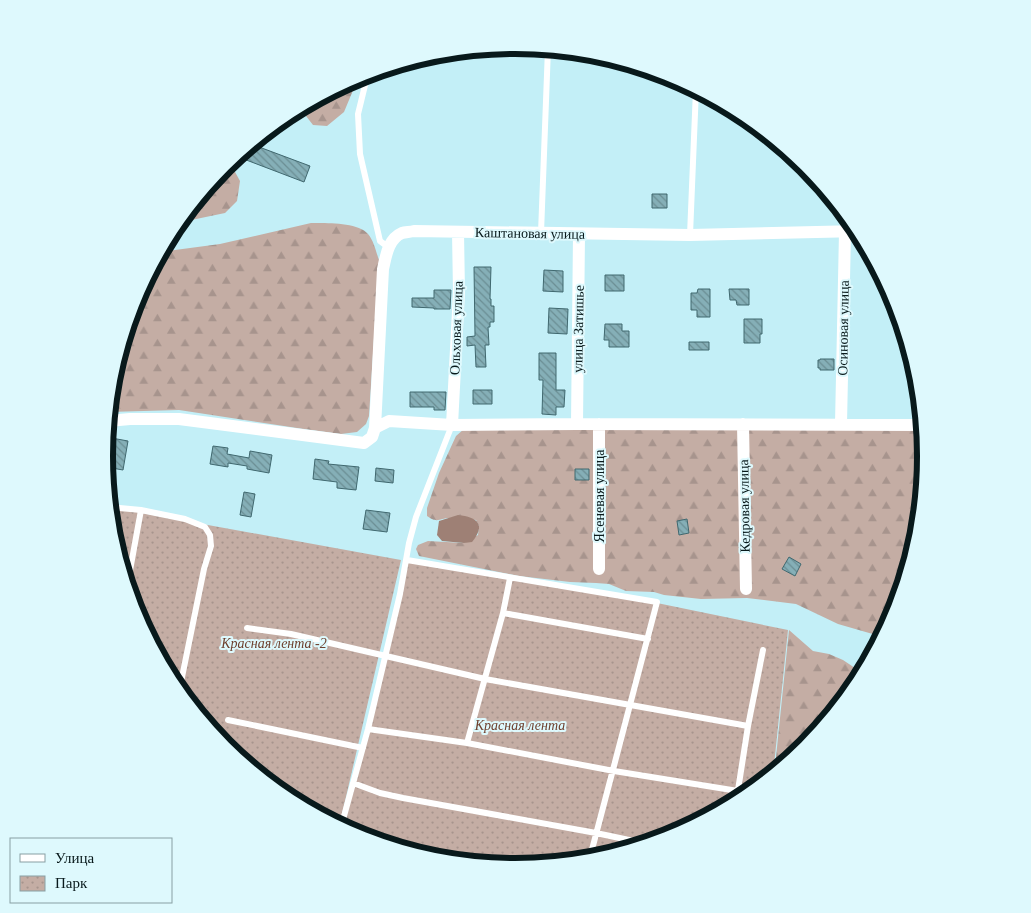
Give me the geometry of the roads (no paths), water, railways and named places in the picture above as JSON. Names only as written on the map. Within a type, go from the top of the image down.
[{"type":"street","name":"Каштановая улица","points":[[388,247],[393,239],[401,234],[414,231],[690,235],[849,232]]},
{"type":"street","name":"Ольховая улица","points":[[452,425],[459,292],[458,232]]},
{"type":"street","name":"Осиновая улица","points":[[841,424],[845,232]]},
{"type":"street","name":"улица Затишье","points":[[577,424],[579,234]]},
{"type":"street","points":[[115,420],[179,419],[364,443],[372,437],[375,428],[383,269],[388,247]]},
{"type":"street","points":[[375,428],[389,421],[452,425],[917,425]]},
{"type":"street","name":"Ясеневая улица","points":[[599,424],[599,569]]},
{"type":"street","name":"Кедровая улица","points":[[743,424],[746,589]]},
{"type":"lane","points":[[541,233],[548,55]]},
{"type":"lane","points":[[366,82],[358,114],[360,154],[380,241],[388,247]]},
{"type":"lane","points":[[690,235],[696,96]]},
{"type":"lane","points":[[343,821],[368,729],[416,517],[452,425]]},
{"type":"lane","points":[[116,507],[185,518],[205,527],[210,535],[210,546],[181,680]]},
{"type":"lane","points":[[130,572],[141,510]]},
{"type":"lane","points":[[407,560],[657,602],[592,852]]},
{"type":"lane","points":[[467,743],[503,613],[510,578]]},
{"type":"lane","points":[[503,613],[648,639]]},
{"type":"lane","points":[[248,628],[291,634],[485,679],[748,726]]},
{"type":"lane","points":[[368,729],[467,743],[614,771],[738,791],[748,726],[763,650]]},
{"type":"lane","points":[[228,720],[363,748]]},
{"type":"lane","points":[[353,783],[380,793],[403,798],[635,841]]},
{"type":"park label","name":"Красная лента -2","points":[[274,643]]},
{"type":"park label","name":"Красная лента","points":[[520,725]]}]
